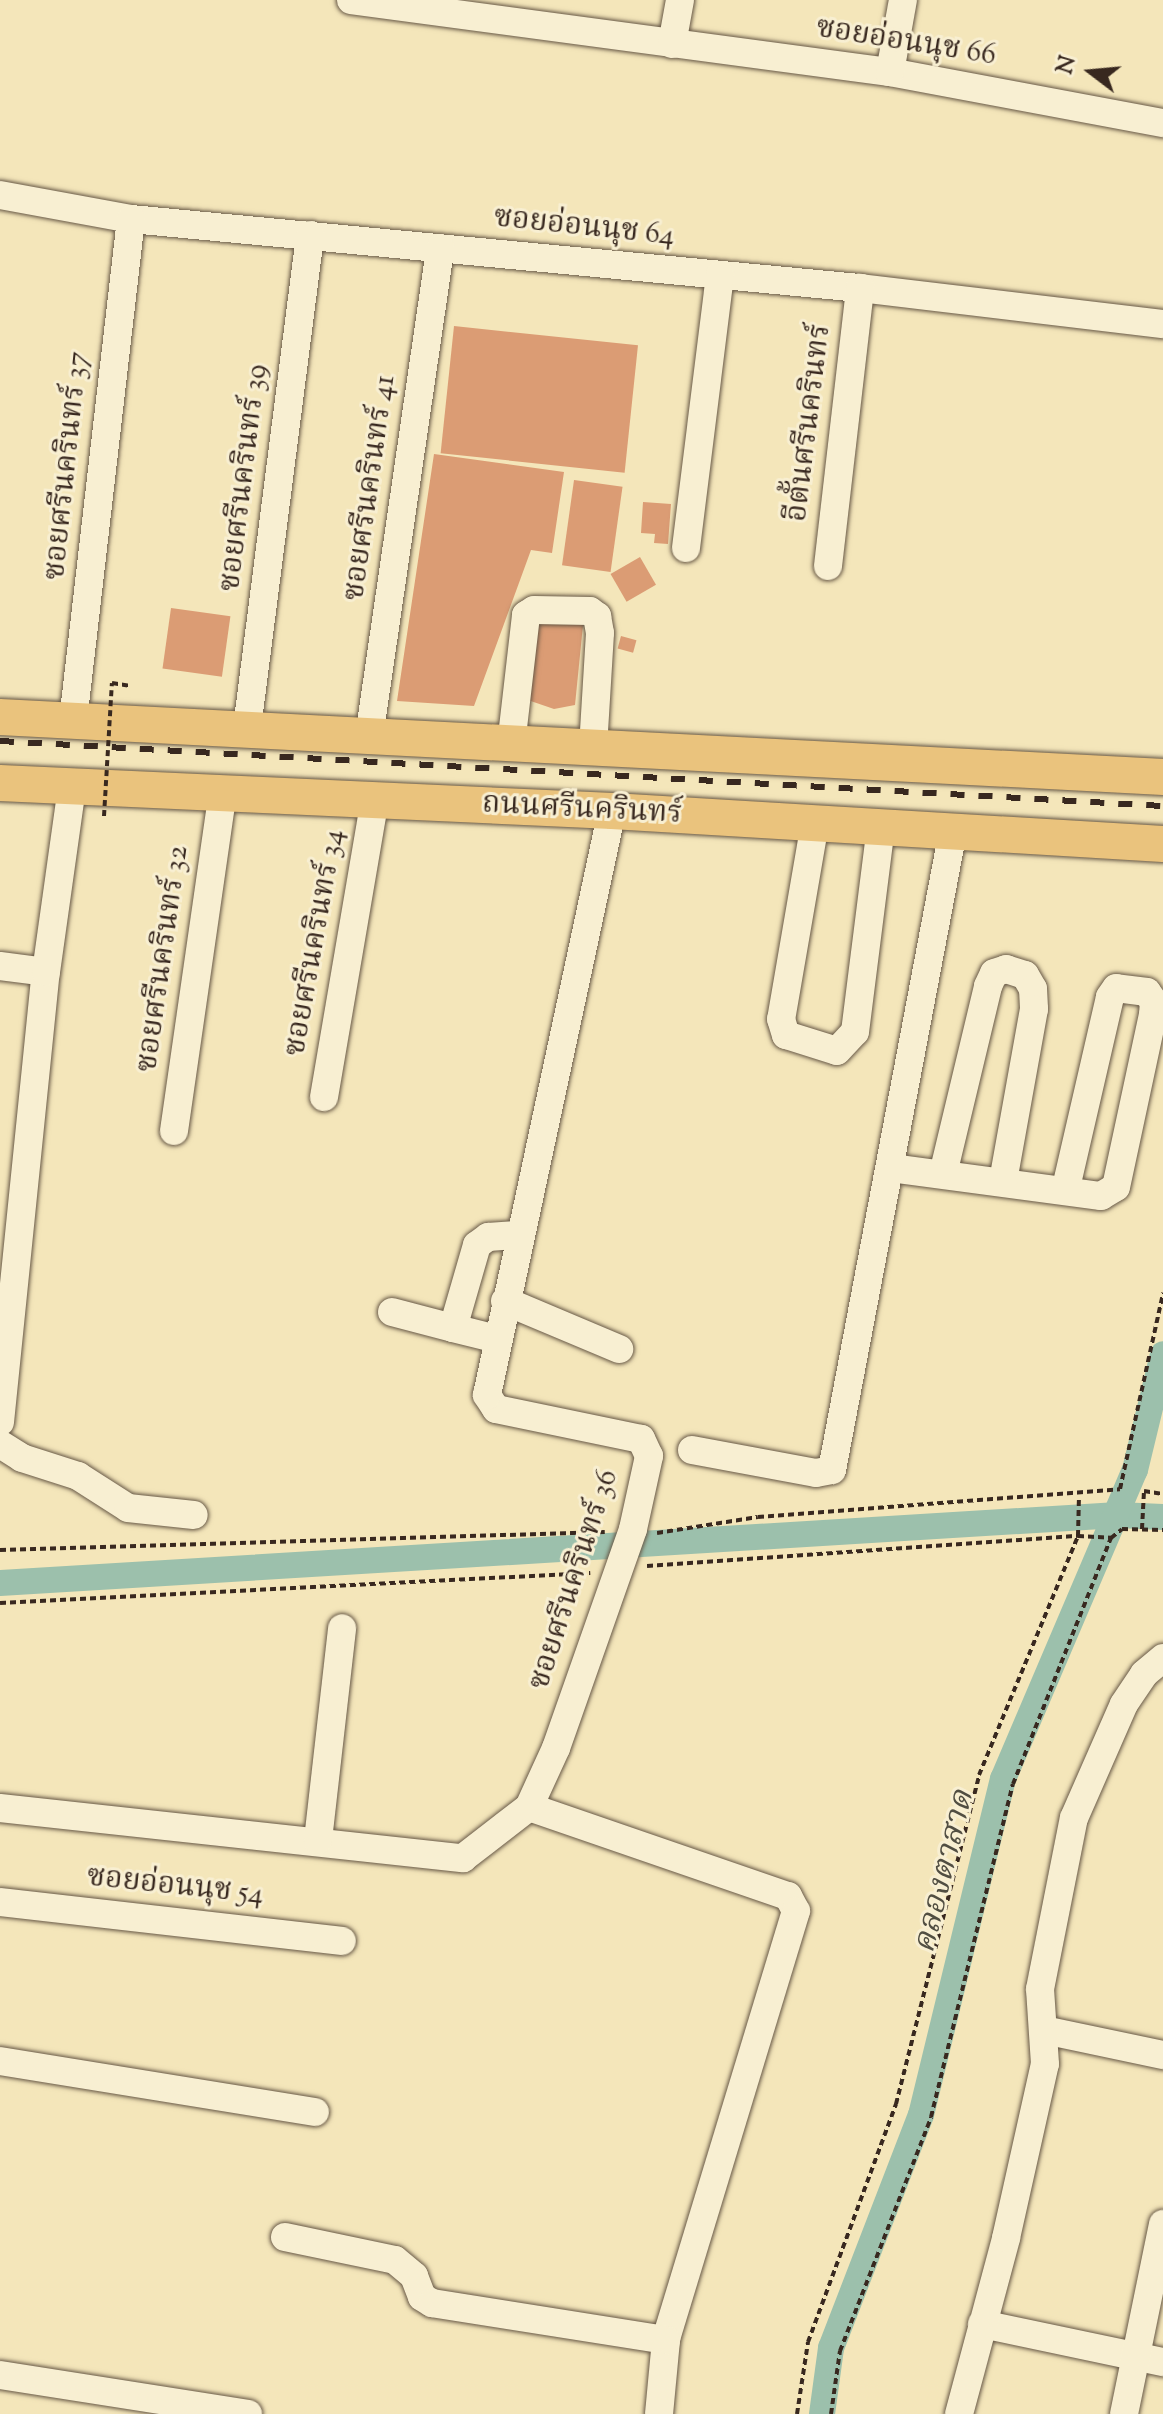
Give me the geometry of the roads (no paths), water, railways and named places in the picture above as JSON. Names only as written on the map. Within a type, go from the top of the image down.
[{"type":"main road","name":"ถนนศรีนครินทร์","points":[[0,717],[1163,777]]},
{"type":"main road","name":"ถนนศรีนครินทร์","points":[[0,783],[222,796],[612,811],[1163,844]]},
{"type":"street","name":"ซอยอ่อนนุช 66","points":[[351,0],[459,9],[672,44],[890,72],[1163,123]]},
{"type":"street","points":[[672,44],[680,0]]},
{"type":"street","points":[[890,72],[903,0]]},
{"type":"street","name":"ซอยอ่อนนุช 64","points":[[0,195],[131,219],[860,288],[1163,324]]},
{"type":"street","name":"ซอยศรีนครินทร์ 37","points":[[73,721],[131,219]]},
{"type":"street","name":"ซอยศรีนครินทร์ 39","points":[[247,728],[310,235]]},
{"type":"street","name":"ซอยศรีนครินทร์ 41","points":[[369,737],[440,248]]},
{"type":"street","points":[[686,548],[720,275]]},
{"type":"street","name":"อีตั้นศรีนครินทร์","points":[[828,566],[860,288]]},
{"type":"street","points":[[511,745],[526,615],[534,610],[590,611],[597,616],[600,633],[593,748]]},
{"type":"street","points":[[0,1419],[46,972],[72,788]]},
{"type":"street","name":"ซอยศรีนครินทร์ 32","points":[[174,1131],[222,796]]},
{"type":"street","name":"ซอยศรีนครินทร์ 34","points":[[324,1097],[375,800]]},
{"type":"street","name":"ซอยศรีนครินทร์ 36","points":[[0,1808],[463,1858],[529,1807],[556,1748],[633,1529],[648,1446],[629,1436],[496,1409],[487,1395],[612,811]]},
{"type":"street","points":[[815,823],[781,1019],[786,1035],[837,1051],[855,1032],[881,827]]},
{"type":"street","points":[[692,1450],[816,1473],[832,1470],[953,831]]},
{"type":"street","points":[[0,966],[46,972]]},
{"type":"street","points":[[943,1174],[988,986],[994,973],[1006,969],[1025,975],[1033,989],[1034,1009],[1003,1181]]},
{"type":"street","points":[[891,1168],[1066,1188],[1101,1196],[1116,1187],[1153,1015],[1154,1002],[1147,992],[1116,988],[1110,997],[1066,1188]]},
{"type":"street","points":[[453,1328],[477,1245],[488,1237],[520,1235]]},
{"type":"street","points":[[505,1301],[619,1349]]},
{"type":"street","points":[[392,1312],[497,1339]]},
{"type":"street","points":[[0,1444],[22,1458],[78,1476],[128,1508],[194,1515]]},
{"type":"street","points":[[318,1840],[342,1628]]},
{"type":"street","points":[[959,2414],[1045,2064],[1040,1989],[1074,1818],[1124,1704],[1144,1674],[1163,1658]]},
{"type":"street","points":[[529,1807],[788,1896],[796,1911],[666,2340],[659,2414]]},
{"type":"street","name":"ซอยอ่อนนุช 54","points":[[0,1902],[342,1941]]},
{"type":"street","points":[[1044,2030],[1163,2055]]},
{"type":"street","points":[[0,2061],[315,2112]]},
{"type":"street","points":[[1124,2414],[1163,2224]]},
{"type":"street","points":[[285,2237],[395,2260],[414,2276],[422,2297],[432,2303],[666,2340]]},
{"type":"street","points":[[982,2324],[1163,2362]]},
{"type":"street","points":[[0,2375],[248,2414]]},
{"type":"waterway","name":"คลองตาสาด","points":[[822,2414],[831,2348],[921,2115],[1003,1779],[1135,1470],[1163,1354]]},
{"type":"waterway","points":[[0,1583],[1118,1515],[1163,1517]]},
{"type":"railway","points":[[0,741],[1163,806]]}]
